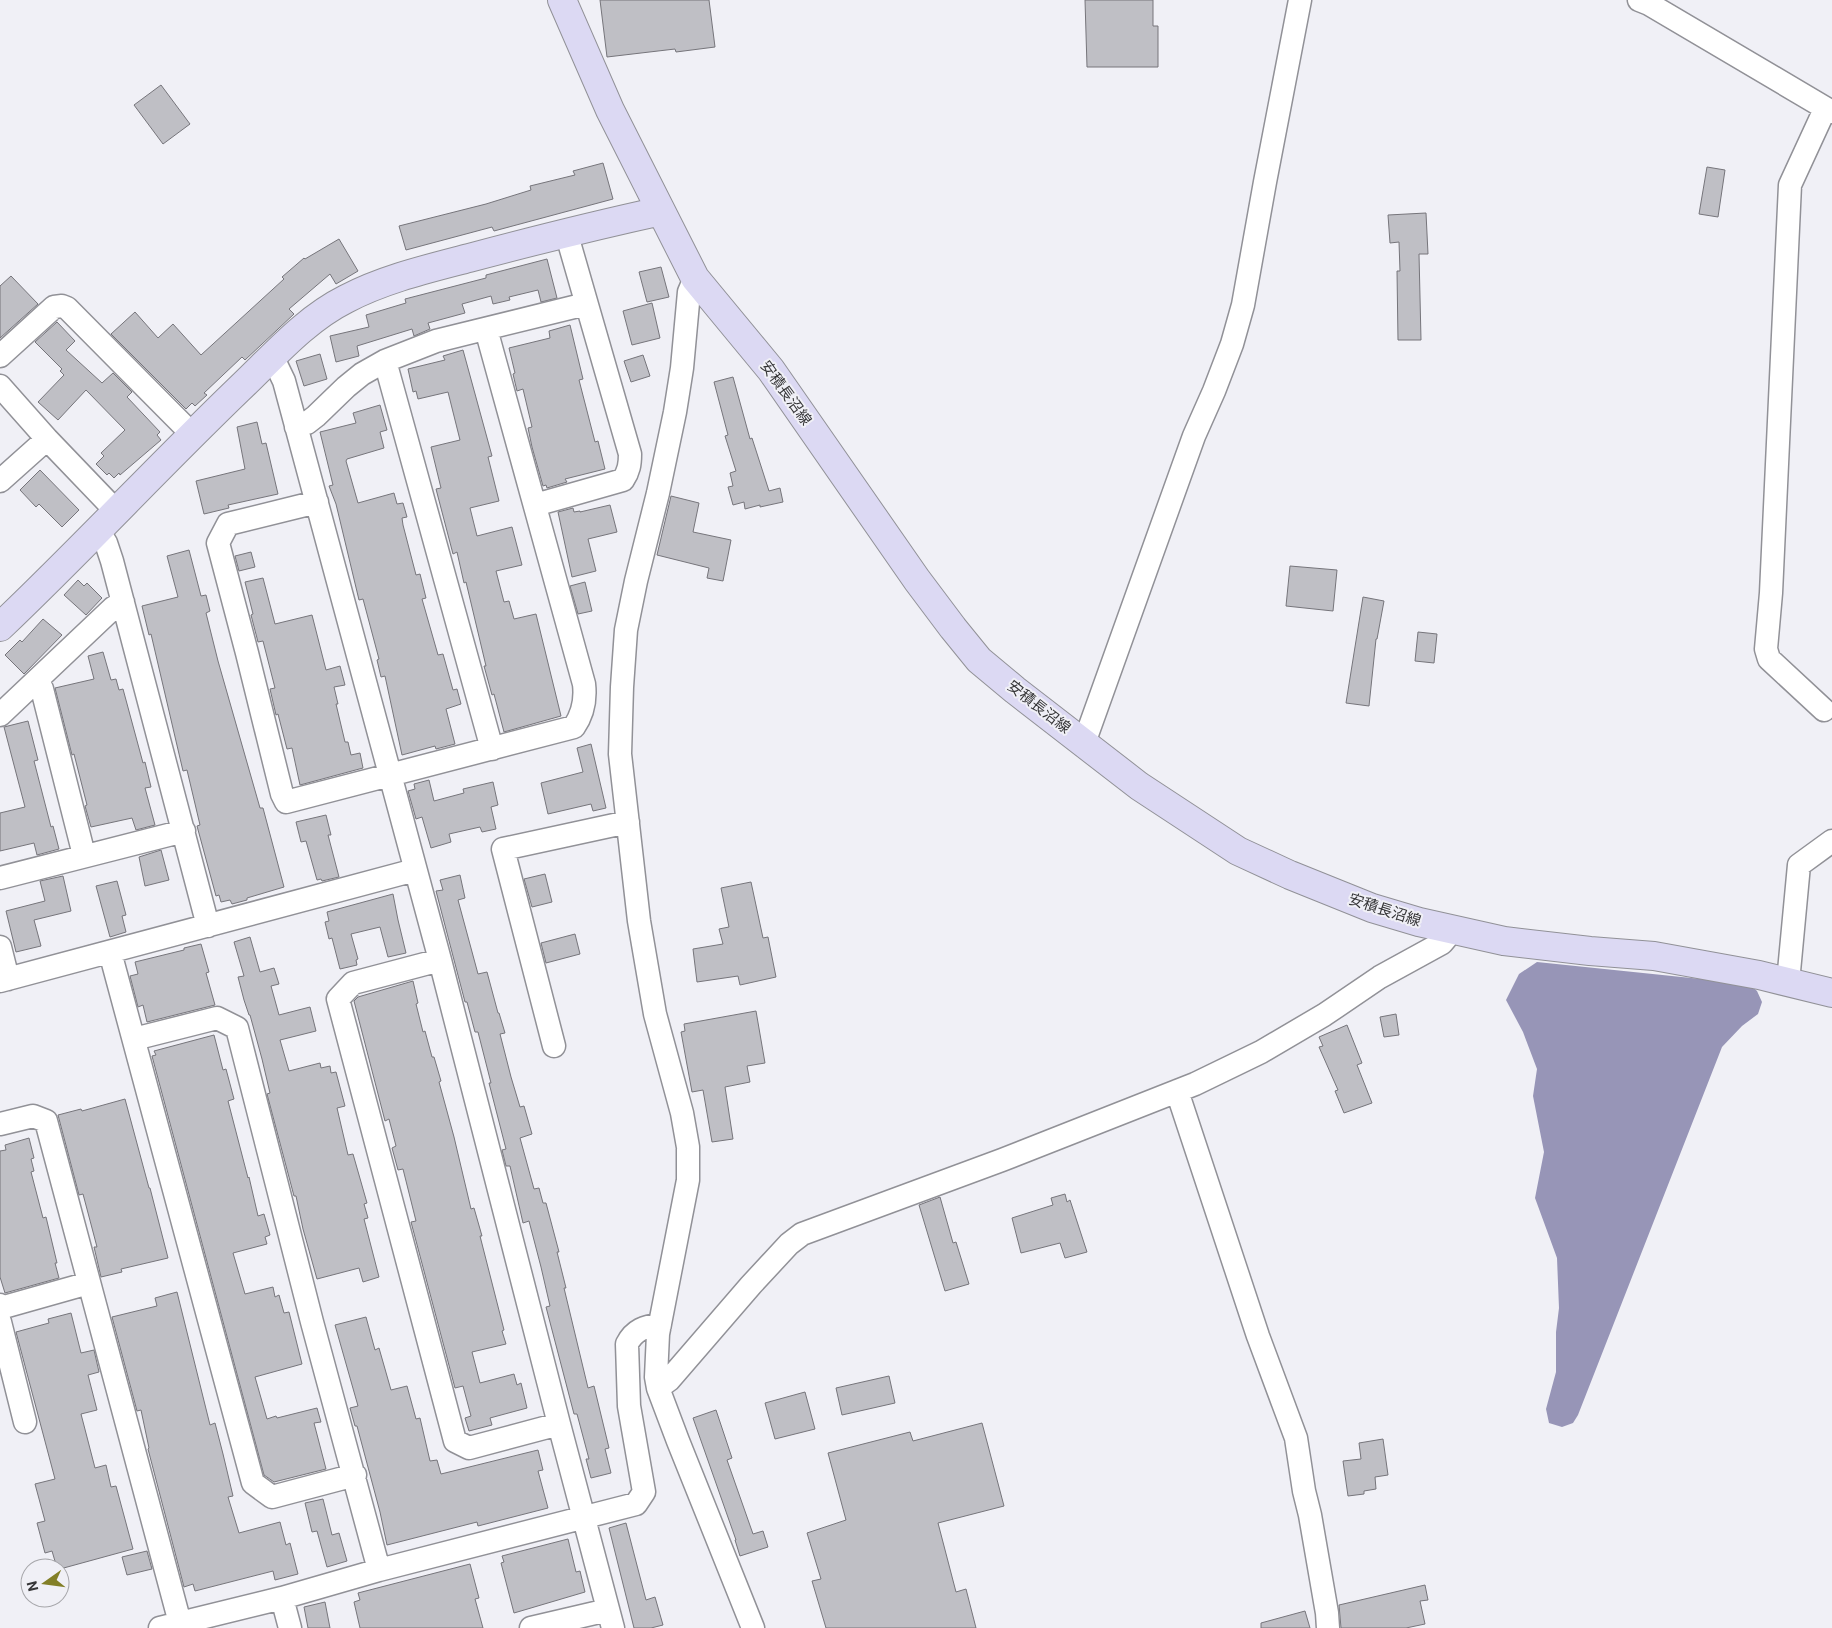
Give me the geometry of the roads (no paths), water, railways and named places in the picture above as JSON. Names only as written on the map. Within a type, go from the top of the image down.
[{"type":"main road","name":"安積長沼線","points":[[562,0],[610,110],[695,278],[771,370],[917,580],[979,660],[1084,743],[1139,786],[1238,851],[1372,908],[1453,930],[1504,941],[1654,956],[1751,973],[1832,993]]},
{"type":"main road","points":[[0,627],[60,570],[192,434],[282,347],[320,314],[346,298],[412,273],[566,232],[661,211]]},
{"type":"street","points":[[1084,743],[1190,445],[1232,344],[1243,305],[1264,182],[1300,0]]},
{"type":"street","points":[[1647,1],[1828,110],[1790,185],[1771,593],[1766,649],[1769,659],[1824,710]]},
{"type":"street","points":[[535,505],[623,480],[630,464],[630,454],[566,232]]},
{"type":"street","points":[[695,278],[689,292],[682,368],[675,412],[626,630],[620,754],[639,921],[655,1014],[682,1113],[688,1148],[688,1180],[660,1325],[656,1376],[658,1388],[753,1628]]},
{"type":"street","points":[[296,426],[307,423],[357,378],[385,361],[436,341],[586,304]]},
{"type":"street","points":[[0,356],[54,307],[62,306],[67,308],[192,434]]},
{"type":"street","points":[[317,502],[228,524],[218,543],[282,794],[286,802],[574,728],[585,702],[584,684],[486,329]]},
{"type":"street","points":[[272,358],[284,381],[391,775],[611,1619],[531,1628]]},
{"type":"street","points":[[385,361],[492,749]]},
{"type":"street","points":[[0,386],[47,439],[108,521],[106,543],[208,926]]},
{"type":"street","points":[[0,481],[47,439]]},
{"type":"street","points":[[0,715],[113,608],[123,602]]},
{"type":"street","points":[[38,680],[42,689],[84,855]]},
{"type":"street","points":[[554,1046],[503,849],[628,822]]},
{"type":"street","points":[[0,878],[184,831]]},
{"type":"street","points":[[1788,982],[1800,865],[1832,840]]},
{"type":"street","points":[[0,947],[4,980],[415,870]]},
{"type":"street","points":[[658,1388],[669,1380],[789,1244],[802,1234],[1002,1160],[1195,1084],[1261,1052],[1324,1015],[1380,978],[1442,943],[1453,930]]},
{"type":"street","points":[[110,952],[253,1483],[272,1497],[354,1475]]},
{"type":"street","points":[[440,960],[353,983],[338,999],[455,1441],[469,1448],[559,1424]]},
{"type":"street","points":[[134,1039],[217,1018],[237,1028],[312,1322],[379,1570]]},
{"type":"street","points":[[1177,1090],[1258,1336],[1296,1438],[1328,1628]]},
{"type":"street","points":[[0,1124],[33,1116],[46,1120],[89,1283],[170,1625],[282,1598],[379,1570],[636,1504],[644,1492],[629,1406],[627,1344],[639,1330],[648,1326],[660,1325]]},
{"type":"street","points":[[0,1305],[4,1307],[89,1283]]},
{"type":"street","points":[[0,1322],[25,1422]]},
{"type":"street","points":[[282,1598],[290,1628]]},
{"type":"water","points":[[1537,962],[1749,984],[1757,991],[1762,1002],[1758,1014],[1742,1026],[1722,1047],[1578,1415],[1573,1423],[1562,1427],[1549,1423],[1546,1409],[1556,1372],[1556,1332],[1559,1308],[1557,1258],[1535,1198],[1544,1152],[1533,1096],[1537,1069],[1523,1032],[1506,1000],[1519,974]]}]
